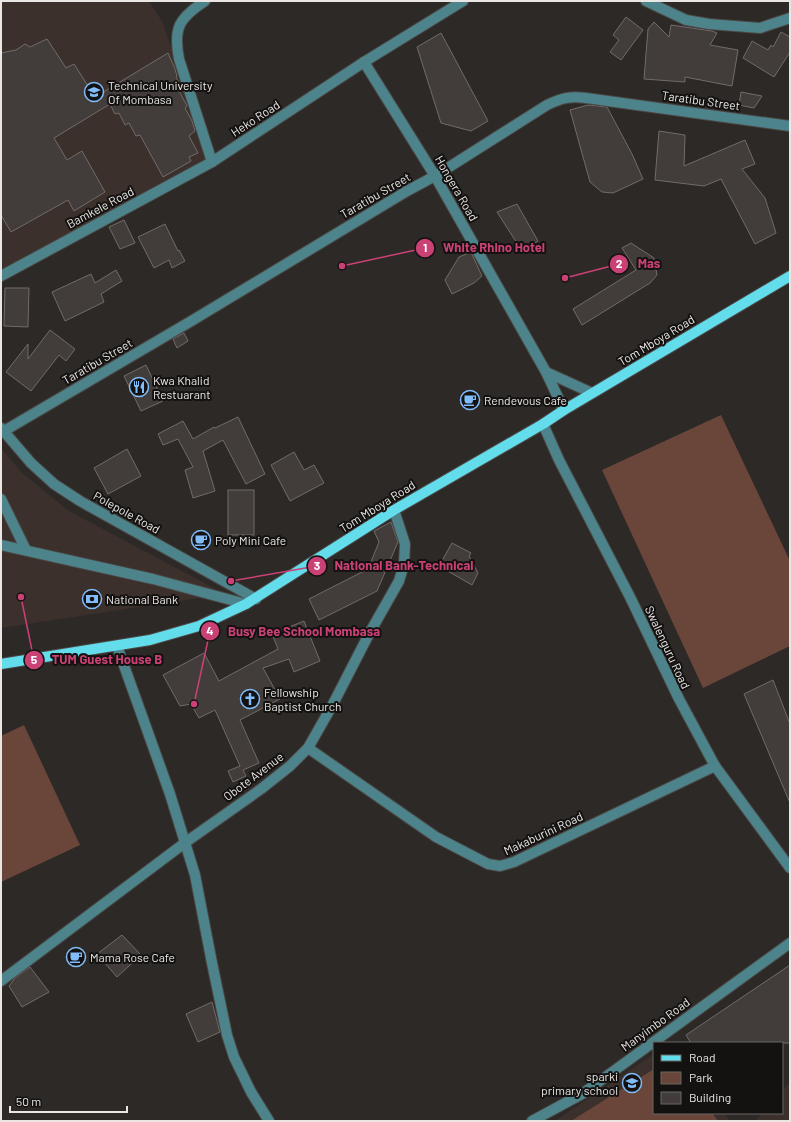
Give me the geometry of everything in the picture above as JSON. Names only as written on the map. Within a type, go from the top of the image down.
[{"type":"main road","name":"Tom Mboya Road","points":[[1,664],[150,640],[198,626],[246,604],[394,510],[543,424],[592,393],[790,276]]},
{"type":"street","points":[[205,1],[190,10],[182,19],[178,29],[176,43],[179,59],[212,162]]},
{"type":"street","name":"Heko Road","points":[[212,162],[364,62],[463,1]]},
{"type":"street","points":[[646,1],[686,20],[709,24],[760,28],[790,18]]},
{"type":"street","name":"Hongera Road","points":[[364,62],[435,176],[546,372],[564,410]]},
{"type":"street","name":"Taratibu Street","points":[[2,430],[200,316],[406,190],[435,176],[540,109],[566,97],[580,97],[790,126]]},
{"type":"street","name":"Bamkele Road","points":[[1,276],[212,162]]},
{"type":"street","points":[[546,372],[592,393]]},
{"type":"street","name":"Swalenguru Road","points":[[543,424],[559,460],[630,597],[679,699],[714,766],[790,868]]},
{"type":"street","name":"Polepole Road","points":[[2,430],[31,463],[54,484],[80,501],[256,599]]},
{"type":"street","points":[[1,499],[26,550]]},
{"type":"street","name":"Obote Avenue","points":[[1,981],[186,842],[261,789],[290,766],[308,748],[333,704],[368,634],[400,581],[404,564],[405,544],[394,510]]},
{"type":"street","points":[[1,545],[153,579],[246,604]]},
{"type":"street","points":[[117,646],[186,842],[195,875],[211,956],[234,1057],[251,1092],[269,1121]]},
{"type":"street","name":"Makaburini Road","points":[[308,748],[436,837],[488,864],[500,866],[514,862],[714,766]]},
{"type":"street","name":"Manyimbo Road","points":[[654,1042],[790,943]]},
{"type":"street","name":"Manyimbo Road","points":[[532,1121],[582,1094],[653,1042]]},
{"type":"shaded area","name":"Technical University Of Mombasa","points":[[1,1],[149,1],[163,23],[209,161],[1,271]]},
{"type":"shaded area","points":[[1,448],[21,472],[69,511],[225,594],[1,628]]},
{"type":"shaded area","name":"sparki primary school","points":[[653,1055],[653,1114],[725,1114],[730,1121],[555,1121]]},
{"type":"shaded area","points":[[790,1082],[790,1121],[755,1121],[761,1114],[783,1114],[783,1090]]},
{"type":"green space","points":[[721,415],[790,561],[790,646],[703,688],[602,470]]},
{"type":"green space","points":[[24,725],[80,845],[1,882],[1,736]]},
{"type":"green space","name":"sparki primary school","points":[[653,1070],[653,1114],[713,1114],[718,1121],[571,1121]]},
{"type":"building","points":[[626,17],[643,30],[621,60],[610,52],[619,40],[613,35]]},
{"type":"building","points":[[654,22],[669,37],[671,25],[712,31],[717,33],[710,45],[738,50],[732,86],[685,77],[685,82],[644,79],[648,29]]},
{"type":"building","points":[[781,32],[790,37],[790,52],[774,77],[743,58],[752,41],[768,50],[771,45],[773,47]]},
{"type":"building","points":[[441,33],[488,121],[471,131],[441,123],[417,47]]},
{"type":"building","points":[[47,39],[66,68],[74,64],[95,97],[168,53],[175,69],[176,77],[182,89],[179,91],[187,106],[185,108],[192,121],[195,131],[189,136],[198,153],[189,157],[191,161],[163,177],[140,135],[136,136],[129,123],[125,125],[119,113],[115,114],[110,104],[54,138],[67,160],[82,151],[105,192],[74,211],[68,200],[11,232],[1,215],[1,53],[16,50],[25,44],[30,47]]},
{"type":"building","points":[[741,92],[762,96],[754,108],[739,105]]},
{"type":"building","points":[[588,105],[607,107],[632,154],[643,179],[613,193],[602,192],[590,182],[570,110]]},
{"type":"building","points":[[659,131],[685,135],[684,166],[745,140],[755,164],[742,169],[765,198],[776,233],[755,244],[721,179],[704,186],[655,180]]},
{"type":"building","points":[[517,204],[538,241],[522,251],[497,212]]},
{"type":"building","points":[[124,220],[135,243],[120,249],[109,227]]},
{"type":"building","points":[[165,224],[178,251],[179,250],[185,261],[172,268],[169,260],[154,268],[138,237]]},
{"type":"building","points":[[631,243],[654,258],[657,275],[650,283],[582,325],[573,309],[636,270],[622,248]]},
{"type":"building","points":[[471,252],[482,276],[474,283],[452,294],[445,280],[459,257]]},
{"type":"building","points":[[116,270],[122,281],[101,294],[104,302],[65,321],[52,292],[91,274],[95,283]]},
{"type":"building","points":[[5,288],[29,288],[28,327],[4,326]]},
{"type":"building","points":[[50,330],[75,349],[66,361],[59,355],[31,391],[6,372],[28,344],[28,359]]},
{"type":"building","points":[[184,333],[188,341],[177,348],[173,339]]},
{"type":"building","points":[[146,365],[163,401],[141,411],[124,376]]},
{"type":"building","points":[[238,417],[265,474],[246,484],[223,440],[203,451],[215,491],[193,498],[185,470],[193,467],[178,439],[163,445],[158,434],[183,421],[193,439],[214,427],[215,428]]},
{"type":"building","points":[[127,449],[141,476],[108,494],[94,468]]},
{"type":"building","points":[[294,452],[304,470],[314,465],[324,483],[290,501],[271,465]]},
{"type":"building","points":[[228,490],[254,490],[254,535],[228,535]]},
{"type":"building","points":[[391,522],[398,542],[377,591],[319,620],[309,599],[368,569],[379,542],[374,531]]},
{"type":"building","points":[[452,543],[471,553],[469,556],[478,573],[472,585],[439,566]]},
{"type":"building","points":[[304,621],[320,661],[294,672],[289,659],[263,668],[280,699],[240,720],[259,763],[243,770],[246,776],[233,782],[228,771],[240,766],[215,710],[199,718],[191,704],[180,706],[163,675],[204,653],[219,681],[278,649],[272,634]]},
{"type":"building","points":[[773,680],[790,724],[790,803],[744,694]]},
{"type":"building","points":[[122,935],[141,955],[117,977],[97,954]]},
{"type":"building","points":[[790,965],[790,1043],[690,1042],[686,1035]]},
{"type":"building","points":[[30,967],[49,992],[22,1007],[9,986],[15,978]]},
{"type":"building","points":[[212,1002],[220,1032],[198,1042],[186,1014]]},
{"type":"place","name":"Technical University Of Mombasa","points":[[94,92]]},
{"type":"place","name":"White Rhino Hotel","points":[[342,266]]},
{"type":"place","name":"Mas","points":[[565,278]]},
{"type":"place","name":"Kwa Khalid Restuarant","points":[[139,387]]},
{"type":"place","name":"Rendevous Cafe","points":[[470,400]]},
{"type":"place","name":"Poly Mini Cafe","points":[[201,540]]},
{"type":"place","name":"National Bank-Technical","points":[[231,581]]},
{"type":"place","name":"TUM Guest House B","points":[[21,597]]},
{"type":"place","name":"National Bank","points":[[92,599]]},
{"type":"place","name":"Fellowship Baptist Church","points":[[250,699]]},
{"type":"place","name":"Busy Bee School Mombasa","points":[[194,704]]},
{"type":"place","name":"Mama Rose Cafe","points":[[76,957]]},
{"type":"place","name":"sparki primary school","points":[[632,1083]]}]
